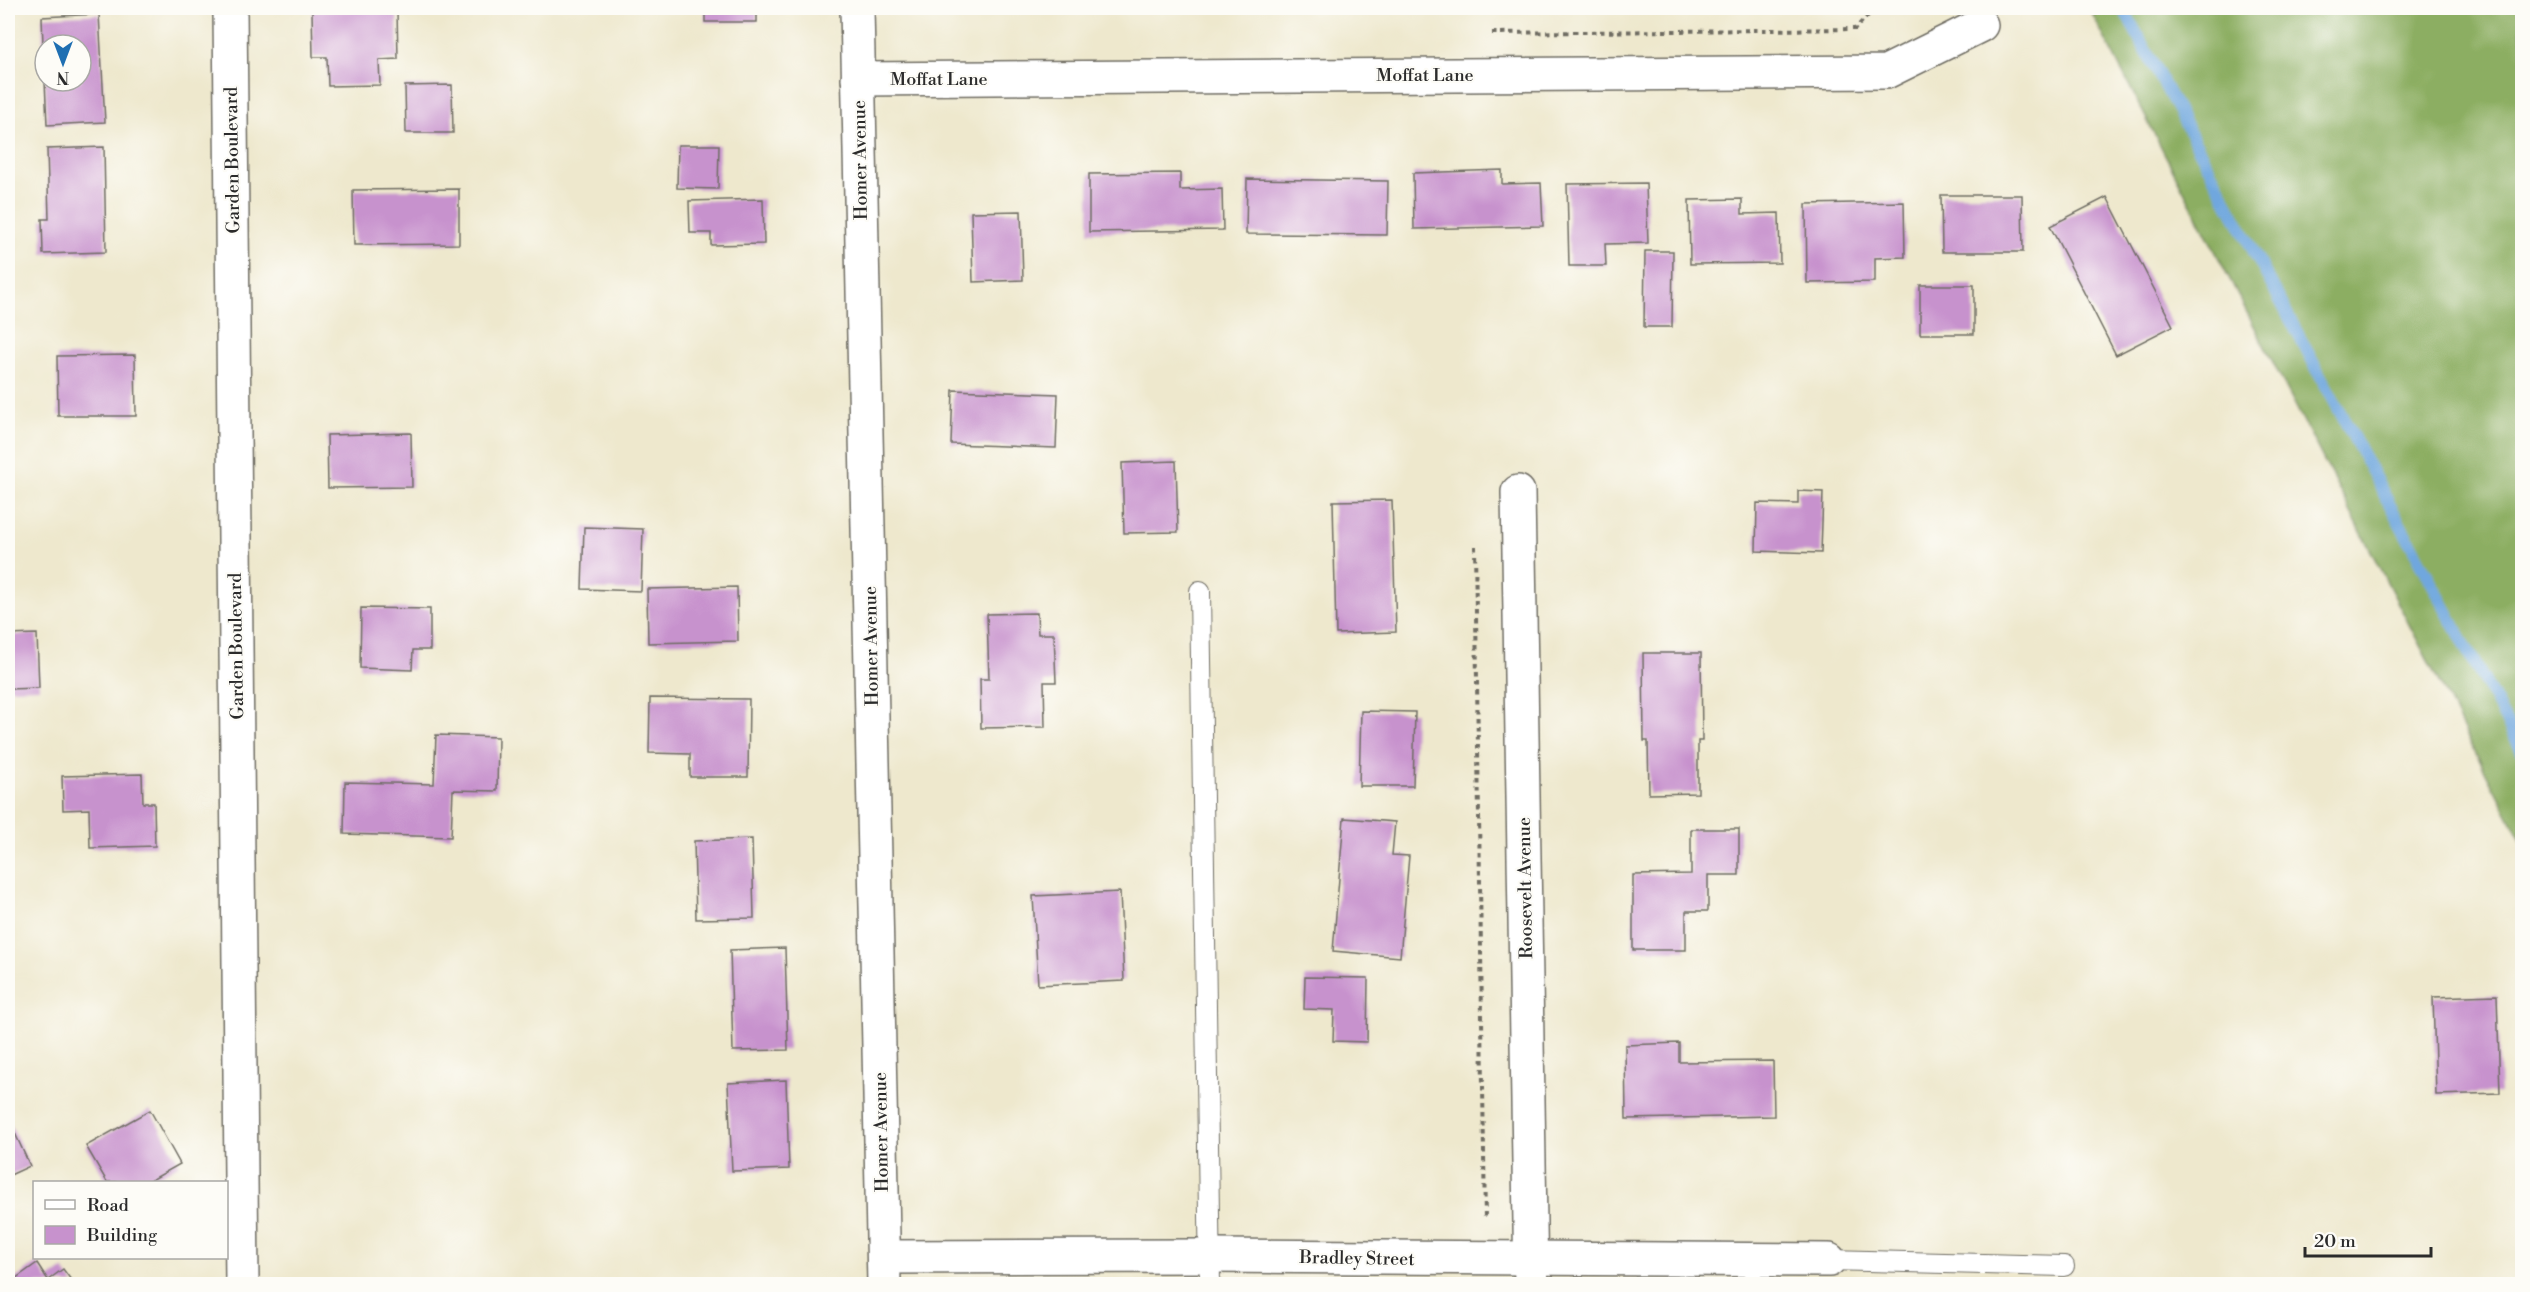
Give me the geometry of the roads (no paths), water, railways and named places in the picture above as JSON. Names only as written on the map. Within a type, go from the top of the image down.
[{"type":"street","name":"Garden Boulevard","points":[[230,8],[242,1284]]},
{"type":"street","name":"Homer Avenue","points":[[857,8],[884,1271]]},
{"type":"street","name":"Moffat Lane","points":[[858,79],[1886,72],[1980,25]]},
{"type":"street","name":"Roosevelt Avenue","points":[[1518,492],[1531,1272]]},
{"type":"street","name":"Bradley Street","points":[[884,1271],[1210,1270],[1486,1259],[1531,1272],[1829,1260]]},
{"type":"lane","points":[[1200,591],[1210,1270]]},
{"type":"lane","points":[[1829,1260],[2064,1266]]},
{"type":"waterway","points":[[2123,8],[2522,751]]}]
